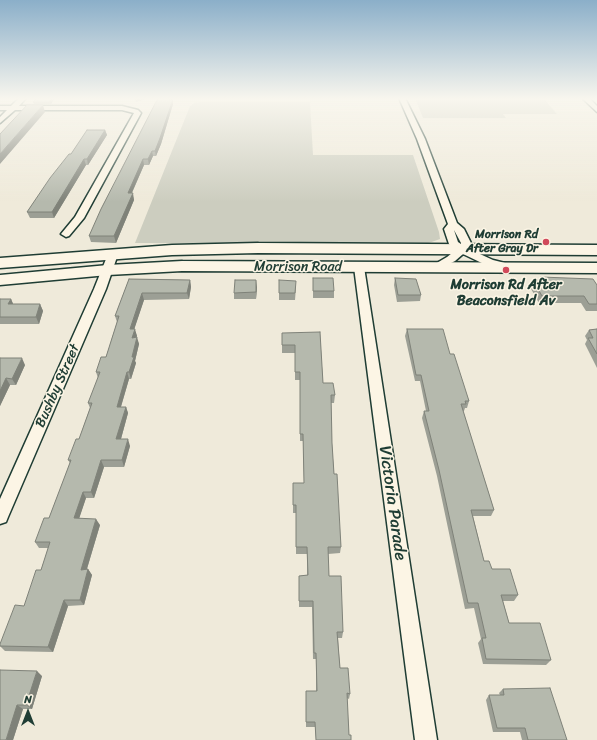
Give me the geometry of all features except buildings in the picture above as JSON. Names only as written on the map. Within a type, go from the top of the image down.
[{"type":"main road","name":"Morrison Road","points":[[0,263],[172,250],[258,248],[597,250]]},
{"type":"main road","name":"Morrison Road","points":[[0,280],[108,270],[182,266],[597,268]]},
{"type":"street","points":[[66,234],[79,218],[128,133]]},
{"type":"street","points":[[418,133],[453,224],[449,229],[454,244],[472,256],[490,263],[514,267]]},
{"type":"street","points":[[435,267],[451,259],[462,249]]},
{"type":"street","name":"Bushby Street","points":[[0,517],[108,270],[113,254]]},
{"type":"street","name":"Victoria Parade","points":[[359,267],[426,740]]},
{"type":"shaded area","points":[[179,133],[312,133],[313,155],[413,155],[440,239],[426,244],[135,243]]},
{"type":"place","name":"Morrison Rd After Gray Dr","points":[[546,242]]},
{"type":"place","name":"Morrison Rd After Beaconsfield Av","points":[[506,270]]}]
